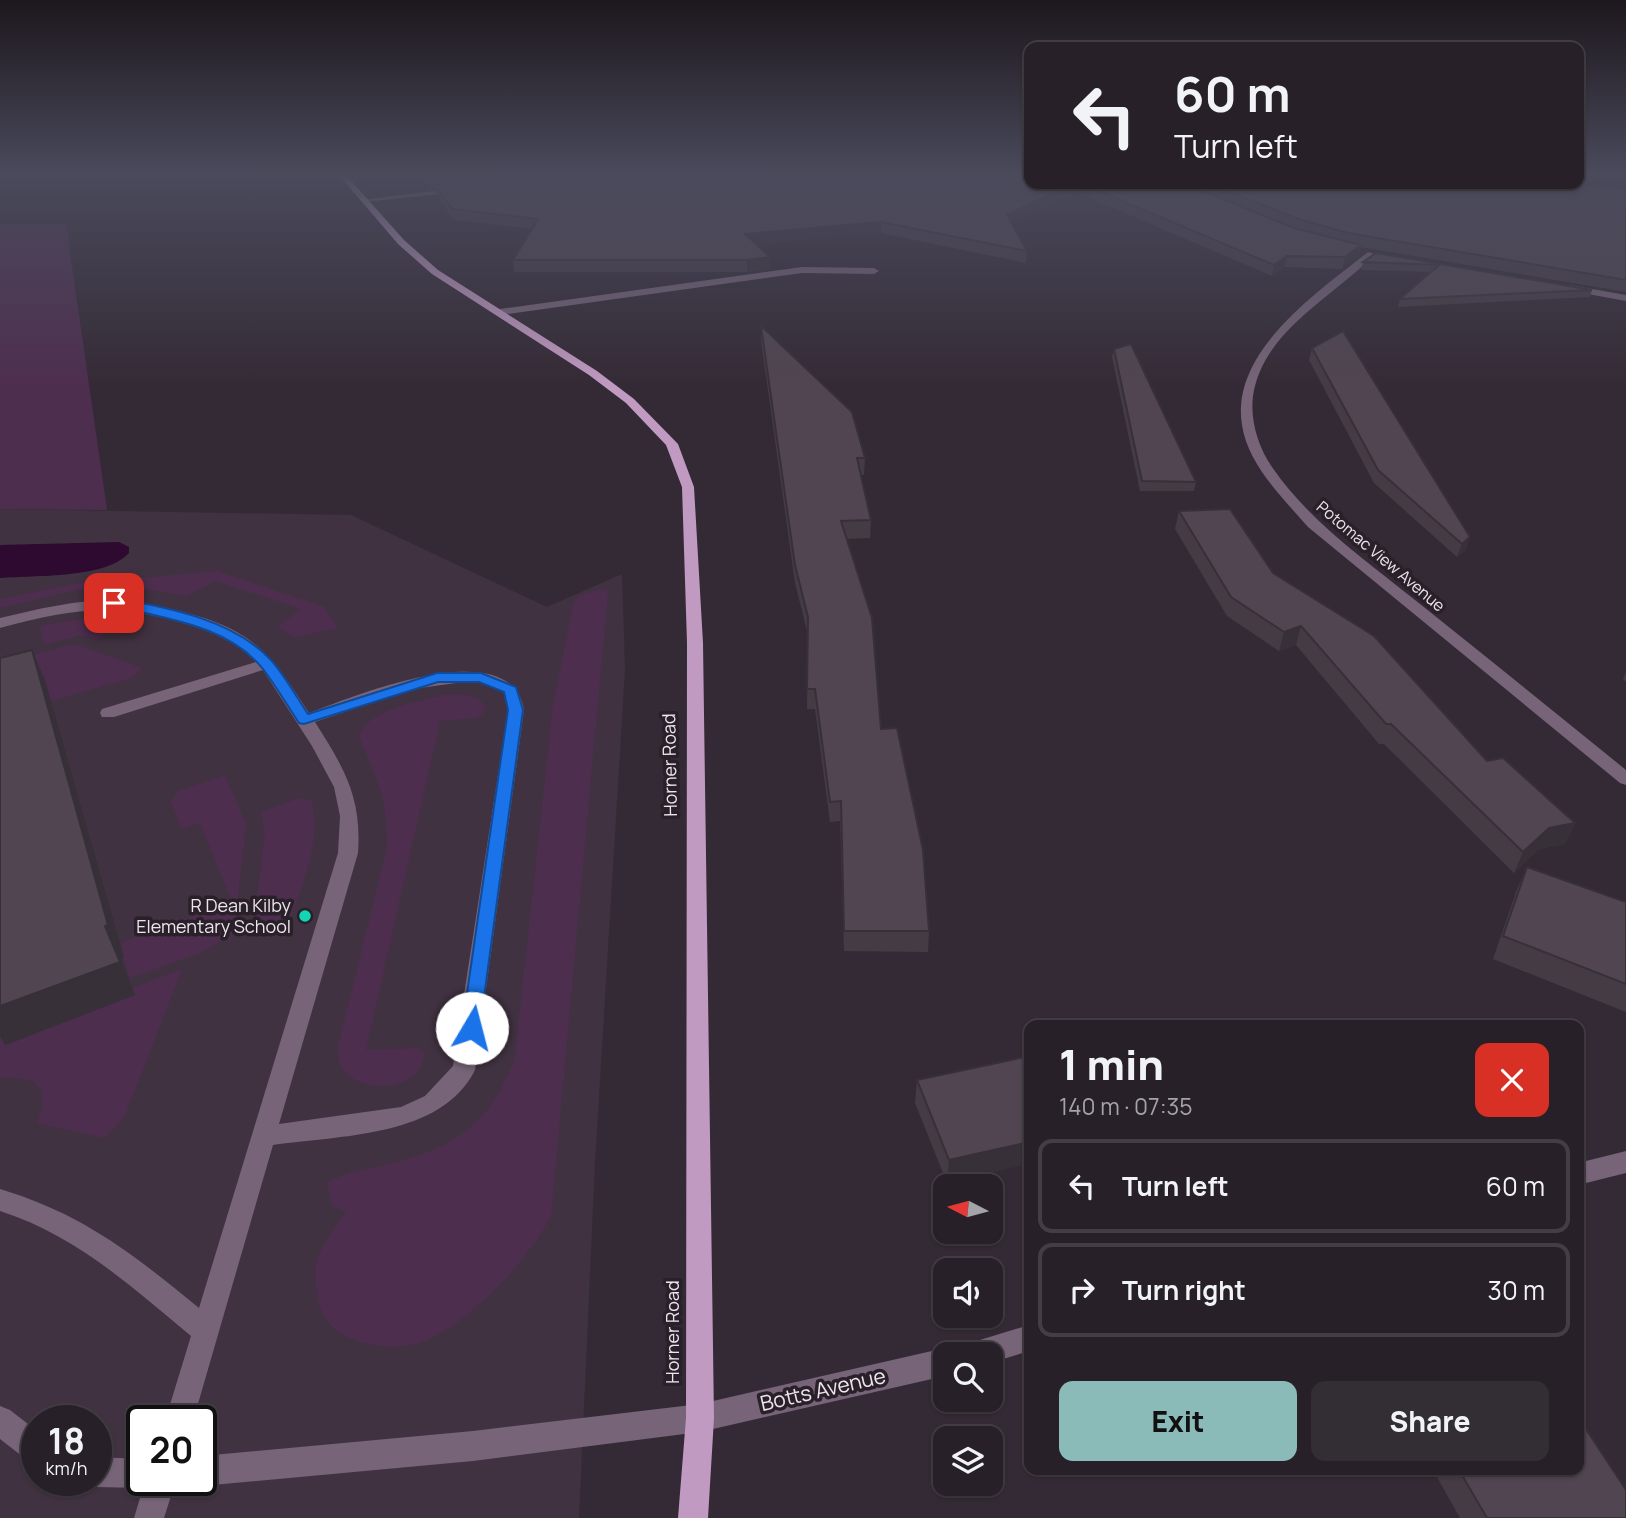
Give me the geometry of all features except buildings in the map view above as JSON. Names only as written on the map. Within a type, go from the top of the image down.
[{"type":"main road","name":"Horner Road","points":[[405,246],[435,272],[593,373],[656,425],[672,444],[688,486],[695,670],[700,1418],[693,1518]]},
{"type":"street","name":"Potomac View Avenue","points":[[1369,254],[1307,306],[1277,337],[1254,369],[1245,398],[1247,425],[1258,455],[1280,488],[1313,524],[1626,779]]},
{"type":"street","points":[[500,312],[802,271],[874,271]]},
{"type":"street","points":[[1558,286],[1626,298]]},
{"type":"street","points":[[0,623],[84,604],[131,604],[167,613],[235,637],[267,664],[340,776],[351,810],[348,853],[184,1405]]},
{"type":"street","points":[[108,713],[267,664]]},
{"type":"street","points":[[264,1136],[404,1116],[433,1103],[464,1070],[516,710],[511,690],[503,684],[481,678],[452,676],[421,681],[304,720]]},
{"type":"street","points":[[1584,1172],[1626,1162]]},
{"type":"street","points":[[0,1200],[32,1208],[66,1223],[106,1250],[206,1331]]},
{"type":"street","points":[[1003,1346],[1024,1340]]},
{"type":"street","name":"Botts Avenue","points":[[217,1470],[473,1446],[700,1418],[933,1365]]},
{"type":"street","points":[[0,1420],[21,1437]]},
{"type":"street","points":[[149,1518],[156,1496]]},
{"type":"shaded area","points":[[0,246],[69,246],[107,510],[0,509]]},
{"type":"shaded area","name":"R Dean Kilby Elementary School","points":[[0,509],[351,515],[547,607],[622,574],[625,669],[595,1162],[579,1518],[0,1518]]},
{"type":"shaded area","points":[[119,542],[129,547],[129,553],[104,567],[69,574],[0,578],[0,545]]},
{"type":"shaded area","points":[[217,571],[324,607],[338,628],[295,637],[277,627],[301,609],[216,581],[187,596],[121,586],[77,590],[0,608],[0,599],[75,584]]},
{"type":"shaded area","points":[[603,589],[608,591],[551,1216],[512,1271],[477,1306],[440,1334],[411,1345],[386,1346],[361,1342],[349,1338],[330,1324],[322,1312],[316,1290],[317,1260],[323,1245],[346,1211],[333,1207],[327,1183],[345,1174],[403,1161],[446,1144],[464,1133],[479,1119],[505,1081],[515,1057],[553,704],[574,602],[582,594]]},
{"type":"shaded area","points":[[93,617],[117,618],[121,625],[96,639],[82,635],[44,645],[40,629],[45,625]]},
{"type":"shaded area","points":[[74,644],[142,668],[132,678],[50,701],[0,664]]},
{"type":"shaded area","points":[[444,695],[474,697],[486,710],[477,718],[440,721],[366,1050],[417,1048],[425,1054],[420,1068],[410,1077],[384,1086],[370,1085],[357,1081],[347,1073],[339,1061],[338,1046],[387,848],[384,803],[359,737],[371,720],[382,714]]},
{"type":"shaded area","points":[[225,775],[246,824],[234,933],[198,954],[129,978],[120,943],[232,901],[200,823],[181,829],[171,801],[179,791]]},
{"type":"shaded area","points":[[299,798],[311,800],[314,831],[309,863],[289,925],[254,927],[265,832],[261,812]]},
{"type":"shaded area","points":[[182,969],[124,1118],[104,1138],[37,1123],[42,1100],[38,1086],[23,1079],[0,1078],[0,1026],[6,1045],[135,995],[132,988]]},
{"type":"place","name":"R Dean Kilby Elementary School","points":[[305,916]]},
{"type":"route","points":[[114,603],[154,609],[235,637],[267,664],[304,720],[407,685],[437,678],[481,678],[503,684],[511,690],[516,710],[472,1028]]}]
